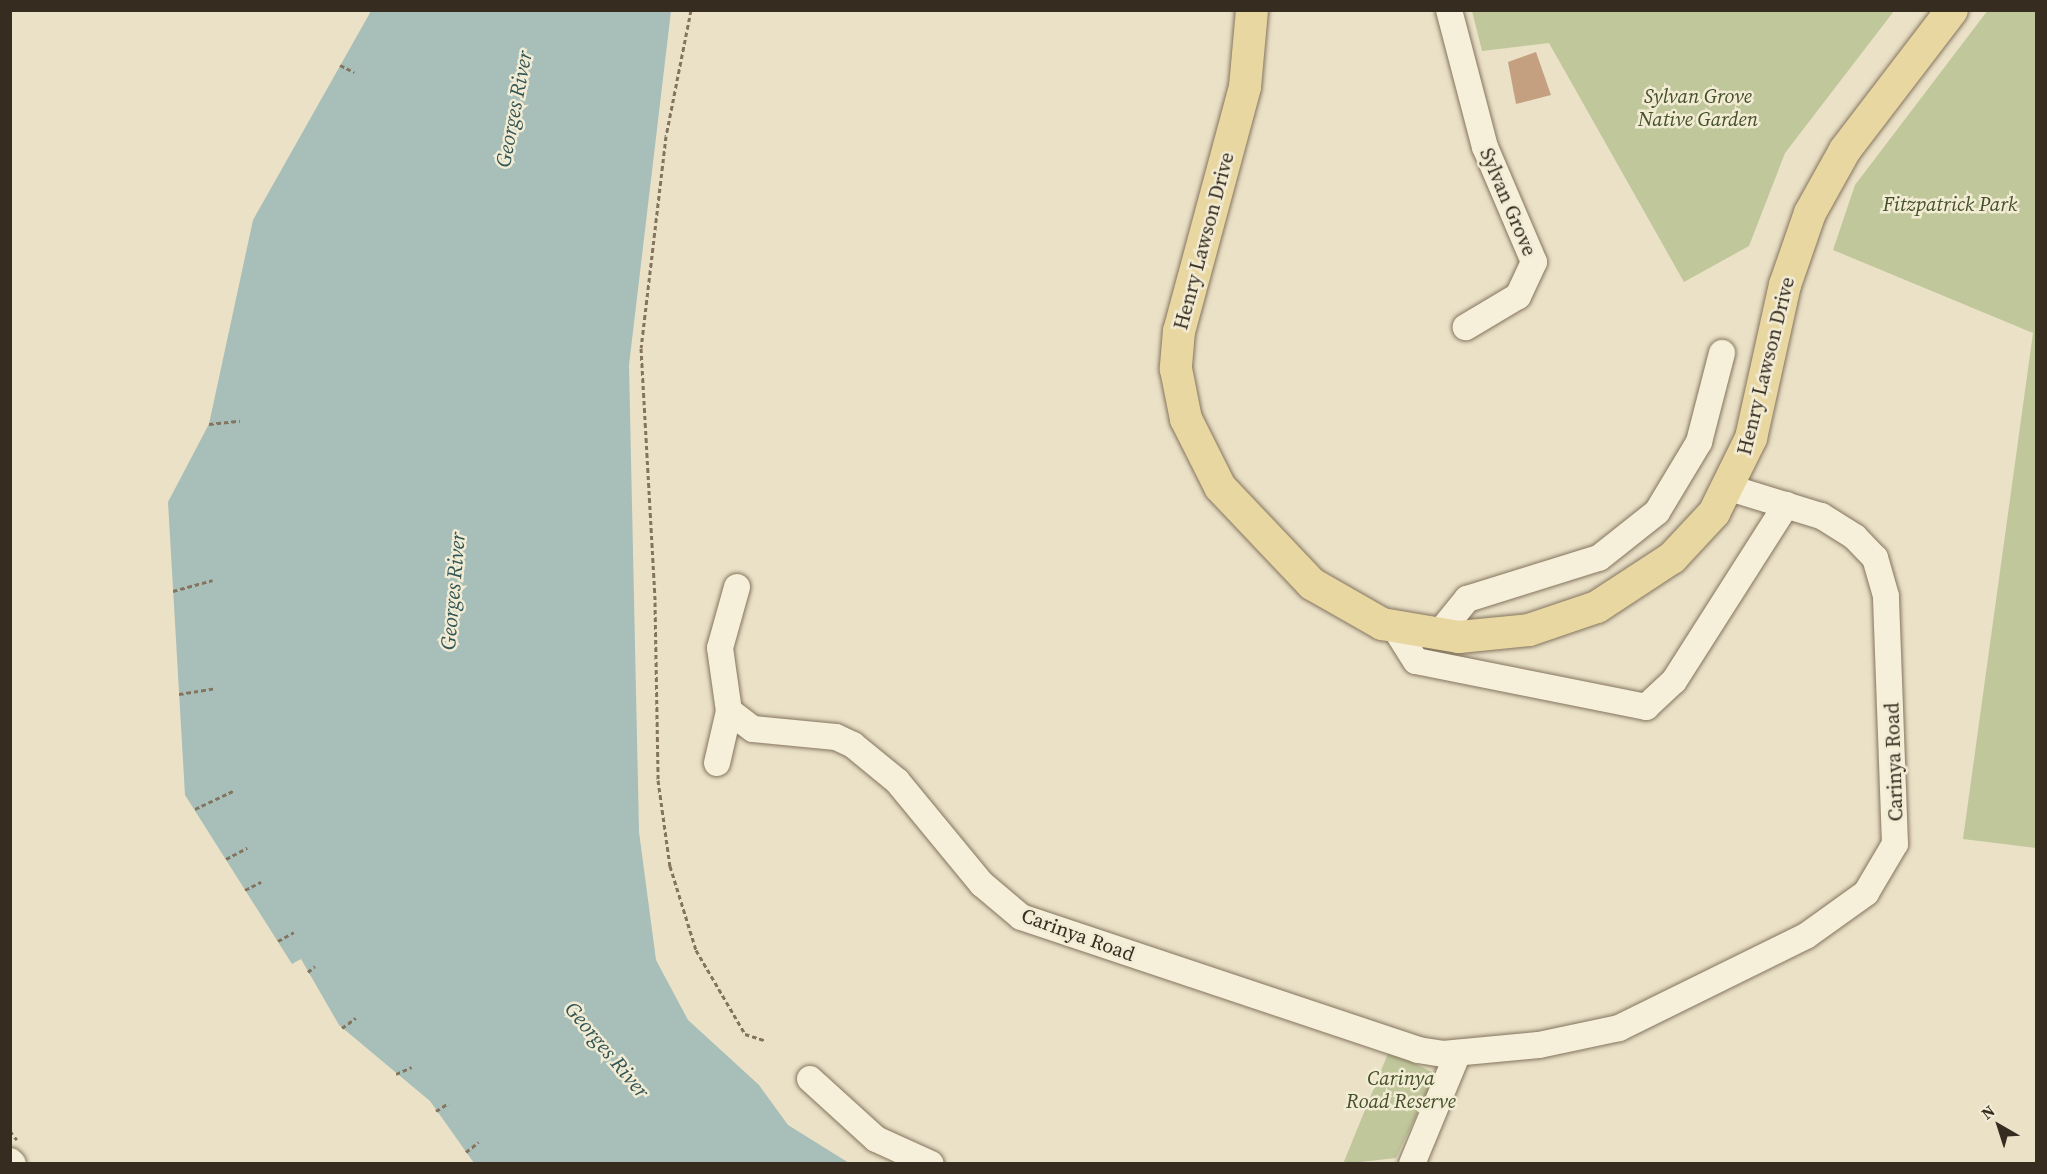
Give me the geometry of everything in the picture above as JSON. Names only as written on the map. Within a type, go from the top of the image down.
[{"type":"main road","name":"Henry Lawson Drive","points":[[1252,10],[1245,87],[1182,309],[1176,369],[1181,403],[1209,471],[1274,547],[1338,603],[1395,628],[1437,636],[1508,634],[1597,608],[1672,558],[1730,488],[1751,438],[1785,285],[1810,213],[1851,142],[1952,10]]},
{"type":"street","name":"Sylvan Grove","points":[[1449,10],[1485,147],[1534,262],[1518,296],[1466,327]]},
{"type":"street","points":[[1437,636],[1467,599],[1599,558],[1657,512],[1699,442],[1722,353]]},
{"type":"street","name":"Carinya Road","points":[[729,711],[753,729],[836,737],[853,745],[897,781],[982,885],[1021,917],[1418,1050],[1458,1053],[1563,1042],[1619,1028],[1831,921],[1856,903],[1884,870],[1895,844],[1898,807],[1884,582],[1875,558],[1855,537],[1786,505],[1730,488]]},
{"type":"street","points":[[1395,628],[1416,661],[1646,706],[1674,681],[1786,505]]},
{"type":"street","points":[[717,763],[729,711],[720,648],[737,587]]},
{"type":"street","points":[[1412,1164],[1458,1053]]},
{"type":"street","points":[[810,1079],[876,1139],[931,1164]]},
{"type":"street","points":[[1392,1164],[1431,1118]]},
{"type":"path","points":[[691,10],[666,136],[641,348],[656,613],[658,780],[670,866],[696,950],[745,1034],[764,1040]]},
{"type":"path","points":[[340,64],[354,72]]},
{"type":"path","points":[[209,424],[240,421]]},
{"type":"path","points":[[173,591],[213,580]]},
{"type":"path","points":[[179,694],[215,688]]},
{"type":"path","points":[[195,809],[235,790]]},
{"type":"path","points":[[226,859],[247,848]]},
{"type":"path","points":[[245,890],[261,882]]},
{"type":"path","points":[[278,941],[294,932]]},
{"type":"path","points":[[308,972],[315,966]]},
{"type":"path","points":[[342,1028],[356,1018]]},
{"type":"path","points":[[396,1074],[412,1067]]},
{"type":"path","points":[[436,1111],[449,1103]]},
{"type":"path","points":[[466,1152],[479,1142]]},
{"type":"green space","name":"Fitzpatrick Park","points":[[1988,10],[2036,11],[2036,848],[1963,839],[2033,333],[1833,250],[1855,185]]},
{"type":"green space","name":"Sylvan Grove Native Garden","points":[[1472,11],[1894,11],[1785,153],[1749,246],[1684,282],[1549,43],[1482,51]]},
{"type":"green space","name":"Carinya Road Reserve","points":[[1389,1051],[1436,1074],[1396,1158],[1343,1164]]},
{"type":"water","name":"Georges River","points":[[371,11],[671,11],[629,365],[639,832],[656,960],[688,1020],[759,1085],[788,1125],[849,1163],[474,1163],[430,1101],[339,1025],[301,959],[292,964],[185,795],[168,502],[209,424],[253,220]]},
{"type":"building","points":[[1536,52],[1551,95],[1516,104],[1508,62]]}]
